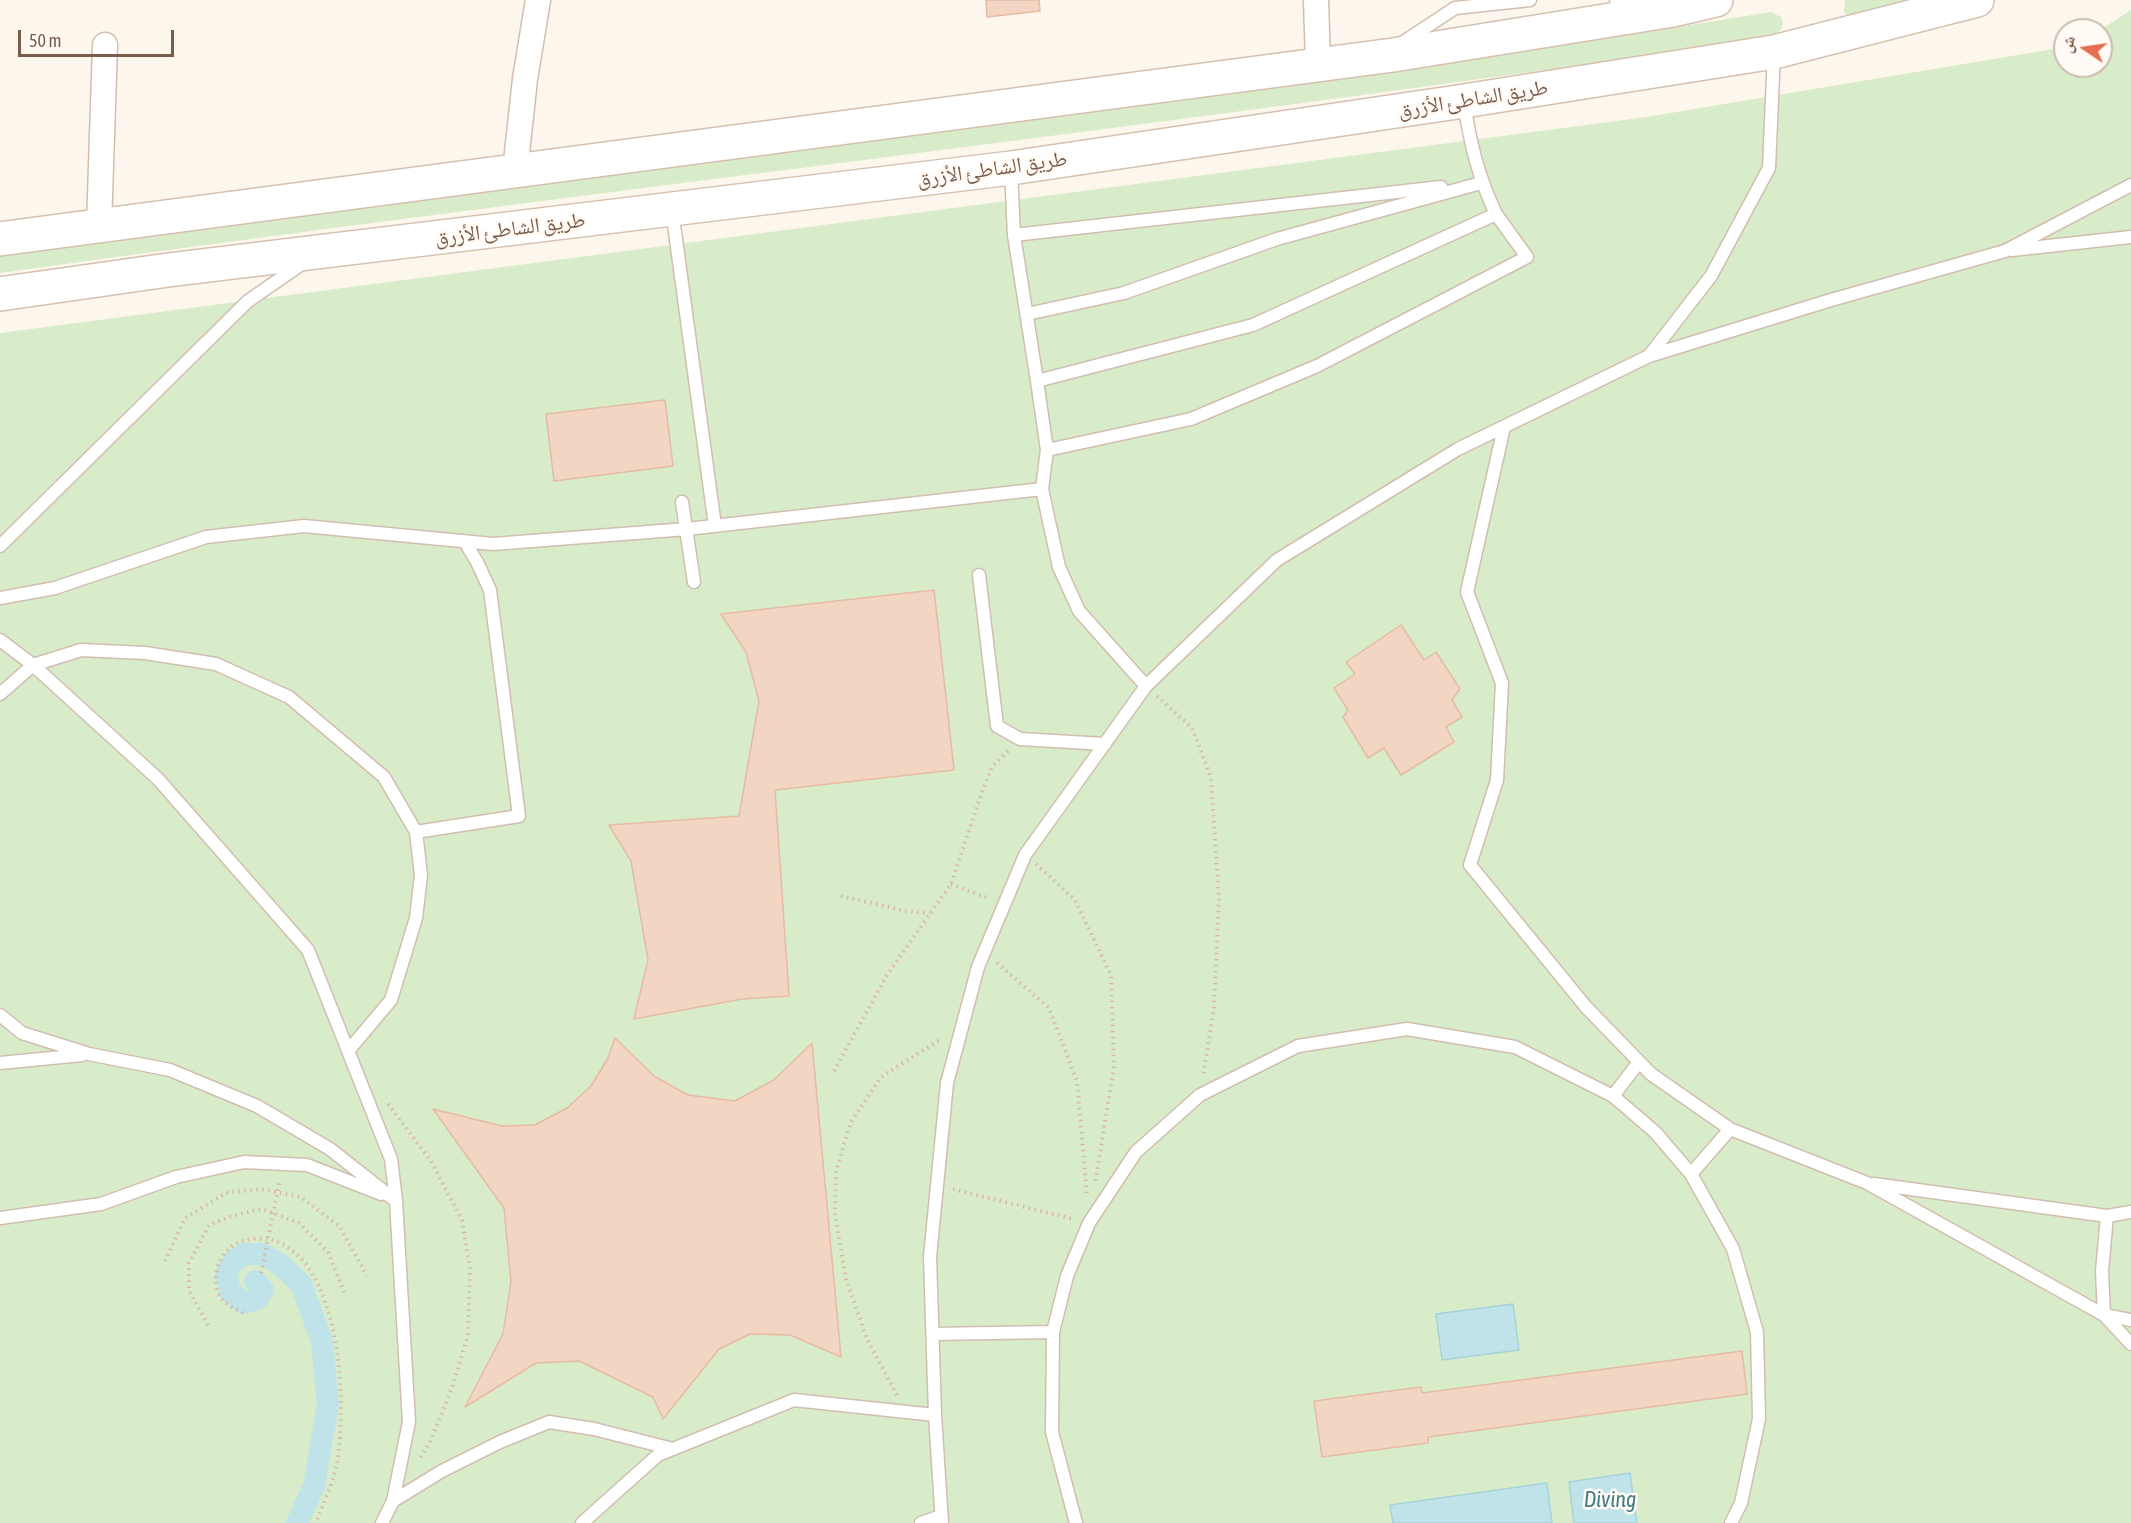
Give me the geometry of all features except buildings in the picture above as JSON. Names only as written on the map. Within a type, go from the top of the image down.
[{"type":"main road","points":[[0,239],[1318,65],[1672,10],[1716,0]]},
{"type":"main road","name":"طريق الشاطئ الأزرق","points":[[0,294],[168,270],[1011,168],[1464,101],[1774,52],[1977,0]]},
{"type":"street","points":[[515,171],[525,79],[538,0]]},
{"type":"street","points":[[1316,0],[1318,65]]},
{"type":"street","points":[[99,226],[105,45]]},
{"type":"lane","points":[[1382,56],[1455,8],[1530,0]]},
{"type":"lane","points":[[1616,0],[1672,10]]},
{"type":"lane","points":[[1649,356],[1710,276],[1769,168],[1774,52]]},
{"type":"lane","points":[[1047,450],[1191,419],[1317,366],[1527,257],[1496,214],[1481,183],[1469,141],[1464,101]]},
{"type":"lane","points":[[1011,168],[1014,235],[1047,450],[1042,489],[1059,567],[1079,611],[1146,686]]},
{"type":"lane","points":[[1014,235],[1481,183]]},
{"type":"lane","points":[[1027,314],[1124,293],[1277,239],[1481,183]]},
{"type":"lane","points":[[2005,251],[2131,185]]},
{"type":"lane","points":[[672,209],[715,525]]},
{"type":"lane","points":[[1037,381],[1253,325],[1496,214]]},
{"type":"lane","points":[[921,1523],[942,1519],[935,1415],[930,1257],[947,1083],[962,1026],[978,967],[1025,855],[1146,686],[1277,560],[1458,449],[1649,356],[1831,300],[2005,251],[2131,237]]},
{"type":"lane","points":[[0,546],[248,301],[318,252]]},
{"type":"lane","points":[[1504,427],[1467,592],[1502,683],[1497,780],[1470,865],[1586,1007],[1651,1074],[1730,1129],[1866,1183],[2104,1315],[2131,1344]]},
{"type":"lane","points":[[0,597],[56,588],[206,537],[304,526],[493,544],[687,529],[1042,489]]},
{"type":"lane","points":[[682,502],[694,582]]},
{"type":"lane","points":[[416,832],[519,816],[490,590],[465,542]]},
{"type":"lane","points":[[979,575],[997,726],[1020,739],[1105,744]]},
{"type":"lane","points":[[0,640],[33,665],[158,779],[308,950],[391,1159],[396,1200],[409,1422],[393,1501],[382,1523]]},
{"type":"lane","points":[[0,694],[33,665],[81,650],[145,653],[216,664],[289,697],[384,777],[416,832],[421,875],[416,918],[392,1000],[348,1052]]},
{"type":"lane","points":[[0,1015],[22,1033],[89,1054],[170,1070],[257,1106],[330,1149],[396,1200]]},
{"type":"lane","points":[[1076,1523],[1052,1432],[1053,1332],[1066,1276],[1089,1223],[1136,1152],[1200,1095],[1298,1046],[1407,1029],[1515,1047],[1613,1096],[1655,1132],[1691,1174],[1733,1249],[1757,1332],[1759,1419],[1741,1503],[1731,1523]]},
{"type":"lane","points":[[0,1063],[89,1054]]},
{"type":"lane","points":[[1613,1096],[1639,1062]]},
{"type":"lane","points":[[1691,1174],[1730,1129]]},
{"type":"lane","points":[[0,1218],[101,1204],[176,1177],[244,1162],[307,1165],[396,1200]]},
{"type":"lane","points":[[1866,1183],[2107,1216],[2131,1212]]},
{"type":"lane","points":[[2104,1315],[2102,1271],[2107,1216]]},
{"type":"lane","points":[[2104,1315],[2131,1320]]},
{"type":"lane","points":[[933,1334],[1053,1332]]},
{"type":"lane","points":[[582,1523],[658,1455],[794,1400],[935,1415]]},
{"type":"lane","points":[[393,1501],[442,1471],[500,1442],[549,1422],[594,1429],[673,1449]]},
{"type":"path","points":[[1146,686],[1192,728],[1211,778],[1219,899],[1215,1008],[1200,1095]]},
{"type":"path","points":[[834,1071],[887,975],[951,884],[982,789],[992,767],[1020,739]]},
{"type":"path","points":[[1025,855],[1075,900],[1111,975],[1114,1066],[1089,1223]]},
{"type":"path","points":[[951,884],[1005,905]]},
{"type":"path","points":[[841,896],[906,911],[930,913]]},
{"type":"path","points":[[985,953],[1049,1008],[1077,1081],[1089,1223]]},
{"type":"path","points":[[906,1412],[867,1339],[846,1279],[836,1215],[836,1171],[851,1122],[881,1077],[962,1026]]},
{"type":"path","points":[[383,1097],[431,1161],[462,1220],[470,1268],[468,1335],[453,1385],[430,1442],[418,1461]]},
{"type":"path","points":[[261,1273],[284,1164]]},
{"type":"path","points":[[937,1185],[1089,1223]]},
{"type":"path","points":[[165,1261],[185,1218],[226,1193],[260,1189],[301,1197],[340,1227],[367,1275]]},
{"type":"path","points":[[208,1325],[189,1291],[189,1263],[209,1224],[235,1215],[262,1209],[299,1223],[328,1252],[345,1294]]},
{"type":"path","points":[[243,1313],[221,1299],[215,1285],[216,1271],[224,1254],[237,1242],[267,1239],[286,1247],[302,1260],[318,1282],[331,1322],[341,1387],[337,1463],[316,1523]]},
{"type":"green space","points":[[1845,0],[1924,0],[1849,18],[1844,12]]},
{"type":"green space","points":[[2131,10],[2131,1523],[0,1523],[0,333],[1647,117],[2053,49],[2053,78],[2113,78],[2113,22]]},
{"type":"green space","points":[[1771,12],[1781,17],[1783,23],[1781,30],[1767,38],[1326,100],[0,273],[0,253],[433,198],[1584,42]]},
{"type":"water","points":[[1513,1304],[1519,1350],[1442,1360],[1436,1314]]},
{"type":"water","name":"Diving","points":[[1630,1473],[1637,1523],[1574,1523],[1569,1482]]},
{"type":"water","points":[[1547,1483],[1552,1523],[1393,1523],[1390,1505]]},
{"type":"waterway","points":[[255,1281],[263,1290],[257,1299],[243,1303],[230,1292],[226,1275],[234,1260],[244,1254],[263,1254],[281,1265],[301,1284],[322,1342],[328,1404],[314,1486],[297,1523]]}]
